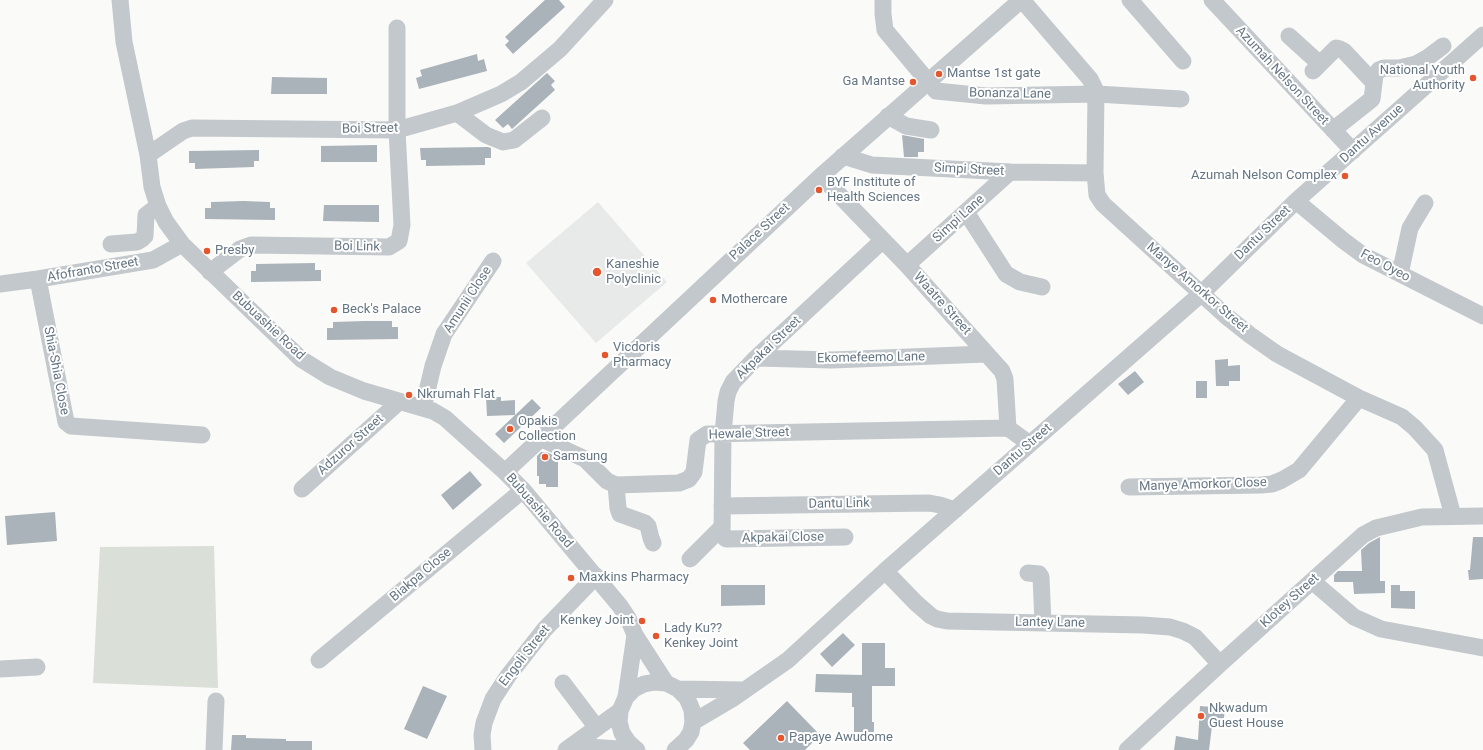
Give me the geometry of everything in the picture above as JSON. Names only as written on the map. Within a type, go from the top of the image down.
[{"type":"street","name":"Bubuashie Road","points":[[120,0],[124,42],[148,155],[152,187],[158,206],[166,222],[182,244],[301,359],[330,377],[364,391],[433,411],[445,418],[505,472],[523,490],[620,606],[628,618],[635,635],[672,686],[687,698],[692,710],[693,722]]},
{"type":"street","name":"Boi Street","points":[[148,155],[183,131],[192,128],[397,130],[456,113],[501,94],[521,82],[560,49],[605,0]]},
{"type":"street","name":"Bonanza Lane","points":[[883,0],[885,30],[936,92],[986,96],[1097,94],[1181,99]]},
{"type":"street","points":[[1130,0],[1183,61]]},
{"type":"street","name":"Azumah Nelson Street","points":[[1212,0],[1353,151]]},
{"type":"street","name":"Palace Street","points":[[505,472],[821,176],[1017,1]]},
{"type":"street","name":"Manye Amorkor Street","points":[[1017,1],[1090,79],[1095,87],[1097,94],[1095,173],[1097,195],[1103,204],[1226,316],[1272,350],[1359,398],[1402,417],[1415,428],[1435,450],[1453,516]]},
{"type":"street","name":"Boi Link","points":[[210,272],[240,249],[250,245],[389,247],[399,241],[402,225],[397,130],[397,28]]},
{"type":"street","name":"Dantu Avenue","points":[[1296,201],[1483,35]]},
{"type":"street","points":[[1289,36],[1317,67],[1336,48],[1340,49],[1344,51],[1374,83]]},
{"type":"street","points":[[1333,130],[1372,99],[1374,83],[1379,70],[1384,68],[1406,67],[1416,64],[1443,46]]},
{"type":"street","points":[[456,113],[486,135],[503,142],[514,140],[542,118]]},
{"type":"street","points":[[888,116],[906,126],[931,130]]},
{"type":"street","name":"Simpi Street","points":[[843,156],[872,165],[1010,172],[1095,173]]},
{"type":"street","name":"Simpi Lane","points":[[907,265],[1010,172]]},
{"type":"street","name":"Waatre Street","points":[[821,176],[907,265],[1002,371],[1005,378],[1008,428]]},
{"type":"street","name":"Feo Oyeo","points":[[1296,201],[1363,255],[1482,315]]},
{"type":"street","name":"Dantu Street","points":[[693,722],[732,699],[788,660],[885,571],[1202,293],[1296,201]]},
{"type":"street","points":[[1400,274],[1410,228],[1425,203]]},
{"type":"street","points":[[111,244],[137,242],[142,239],[144,236],[146,215],[158,206]]},
{"type":"street","points":[[966,212],[1006,274],[1020,282],[1042,287]]},
{"type":"street","name":"Akpakai Street","points":[[722,531],[723,434],[726,401],[730,387],[756,358],[883,240]]},
{"type":"street","name":"Afofranto Street","points":[[0,284],[153,260],[182,244]]},
{"type":"street","name":"Amunii Close","points":[[423,408],[433,366],[444,334],[493,261]]},
{"type":"street","name":"Shia-Shia Close","points":[[38,279],[66,422],[71,426],[202,435]]},
{"type":"street","name":"Ekomefeemo Lane","points":[[756,358],[832,360],[986,354]]},
{"type":"street","name":"Manye Amorkor Close","points":[[1129,487],[1272,484],[1300,470],[1359,398]]},
{"type":"street","name":"Adzuror Street","points":[[302,489],[399,402]]},
{"type":"street","points":[[1008,428],[1030,444]]},
{"type":"street","name":"Hewale Street","points":[[616,485],[680,483],[689,479],[694,472],[698,440],[707,434],[1008,428]]},
{"type":"street","points":[[540,438],[585,459],[606,481],[616,485],[620,514],[645,523],[648,526],[653,543]]},
{"type":"street","name":"Biakpa Close","points":[[319,660],[523,490]]},
{"type":"street","name":"Dantu Link","points":[[722,506],[929,503],[940,504],[955,510]]},
{"type":"street","name":"Klotey Street","points":[[1127,750],[1359,537],[1376,528],[1422,517],[1483,516]]},
{"type":"street","points":[[690,559],[722,531]]},
{"type":"street","name":"Akpakai Close","points":[[722,531],[726,539],[845,537]]},
{"type":"street","name":"Lantey Lane","points":[[885,571],[931,616],[947,622],[1143,625],[1170,627],[1195,637],[1220,664]]},
{"type":"street","points":[[1028,573],[1038,574],[1041,577],[1043,623]]},
{"type":"street","name":"Engoli Street","points":[[483,750],[482,735],[484,722],[496,693],[544,630],[596,576]]},
{"type":"street","points":[[1312,581],[1354,616],[1374,626],[1483,648]]},
{"type":"street","points":[[635,635],[619,722],[622,733],[628,742],[637,750]]},
{"type":"street","points":[[0,669],[37,668]]},
{"type":"street","points":[[569,748],[597,728],[623,704],[634,689],[644,684],[655,682],[672,686],[743,690]]},
{"type":"street","points":[[562,683],[597,728]]},
{"type":"street","points":[[214,750],[216,701]]},
{"type":"street","points":[[682,747],[691,732],[693,722]]},
{"type":"street","points":[[569,748],[637,750]]},
{"type":"shaded area","name":"Kaneshie Polyclinic","points":[[598,202],[667,282],[596,343],[526,263]]},
{"type":"shaded area","points":[[214,546],[218,688],[93,683],[100,547]]},
{"type":"building","points":[[545,0],[559,0],[565,7],[513,54],[505,45],[509,41],[505,37]]},
{"type":"building","points":[[477,54],[478,61],[484,59],[487,71],[419,89],[416,78],[422,76],[420,70]]},
{"type":"building","points":[[547,73],[555,81],[551,85],[555,90],[512,129],[508,124],[503,128],[495,120]]},
{"type":"building","points":[[272,77],[327,78],[327,94],[271,94]]},
{"type":"building","points":[[902,135],[924,139],[924,152],[918,152],[918,157],[904,157]]},
{"type":"building","points":[[377,145],[377,162],[321,162],[321,146]]},
{"type":"building","points":[[420,148],[491,148],[491,158],[485,158],[485,165],[426,166],[426,160],[421,160]]},
{"type":"building","points":[[259,150],[259,161],[254,161],[254,167],[195,169],[195,163],[189,163],[189,151]]},
{"type":"building","points":[[211,202],[270,202],[270,208],[275,208],[275,220],[205,219],[205,208],[211,208]]},
{"type":"building","points":[[324,205],[379,205],[379,222],[323,221]]},
{"type":"building","points":[[315,263],[315,270],[321,270],[321,281],[251,282],[251,271],[256,271],[256,264]]},
{"type":"building","points":[[392,321],[392,327],[398,327],[398,339],[327,340],[327,328],[333,328],[333,322]]},
{"type":"building","points":[[1228,359],[1228,366],[1240,365],[1240,381],[1229,381],[1229,386],[1216,386],[1215,360]]},
{"type":"building","points":[[1135,371],[1144,382],[1128,395],[1118,384]]},
{"type":"building","points":[[1196,381],[1207,381],[1207,398],[1196,398]]},
{"type":"building","points":[[486,397],[501,397],[501,401],[515,400],[515,415],[487,416]]},
{"type":"building","points":[[532,399],[541,408],[504,443],[495,434]]},
{"type":"building","points":[[541,452],[546,452],[558,457],[558,487],[546,487],[546,484],[539,484],[539,476],[537,476],[537,456]]},
{"type":"building","points":[[470,471],[482,485],[453,510],[441,495]]},
{"type":"building","points":[[55,512],[57,541],[7,545],[5,516]]},
{"type":"building","points":[[1380,537],[1380,581],[1385,581],[1385,593],[1354,594],[1353,582],[1334,582],[1334,575],[1338,571],[1362,571],[1361,550],[1369,543]]},
{"type":"building","points":[[1473,537],[1483,537],[1483,579],[1469,580],[1468,570],[1470,570]]},
{"type":"building","points":[[721,585],[765,585],[765,605],[721,606]]},
{"type":"building","points":[[1391,585],[1400,585],[1400,591],[1415,591],[1415,609],[1391,608]]},
{"type":"building","points":[[843,633],[855,645],[832,667],[820,654]]},
{"type":"building","points":[[862,643],[885,643],[885,668],[895,668],[895,686],[872,686],[872,722],[874,722],[874,732],[854,732],[854,707],[852,707],[852,693],[815,692],[816,674],[862,675]]},
{"type":"building","points":[[423,686],[447,696],[427,739],[404,729]]},
{"type":"building","points":[[787,701],[820,735],[805,750],[750,750],[743,743]]},
{"type":"building","points":[[1200,706],[1225,708],[1223,727],[1212,726],[1209,750],[1174,750],[1176,736],[1198,740]]},
{"type":"building","points":[[232,735],[246,735],[246,738],[286,739],[286,741],[312,741],[312,750],[231,750]]},
{"type":"place","name":"Mantse 1st gate","points":[[939,74]]},
{"type":"place","name":"National Youth Authority","points":[[1473,78]]},
{"type":"place","name":"Ga Mantse","points":[[913,82]]},
{"type":"place","name":"Azumah Nelson Complex","points":[[1345,176]]},
{"type":"place","name":"BYF Institute of Health Sciences","points":[[819,190]]},
{"type":"place","name":"Presby","points":[[207,251]]},
{"type":"place","name":"Kaneshie Polyclinic","points":[[597,272]]},
{"type":"place","name":"Mothercare","points":[[713,300]]},
{"type":"place","name":"Beck's Palace","points":[[334,310]]},
{"type":"place","name":"Vicdoris Pharmacy","points":[[605,355]]},
{"type":"place","name":"Nkrumah Flat","points":[[409,395]]},
{"type":"place","name":"Opakis Collection","points":[[510,429]]},
{"type":"place","name":"Samsung","points":[[545,457]]},
{"type":"place","name":"Maxkins Pharmacy","points":[[571,578]]},
{"type":"place","name":"Kenkey Joint","points":[[642,621]]},
{"type":"place","name":"Lady Ku?? Kenkey Joint","points":[[656,636]]},
{"type":"place","name":"Nkwadum Guest House","points":[[1201,716]]},
{"type":"place","name":"Papaye Awudome","points":[[781,738]]}]
